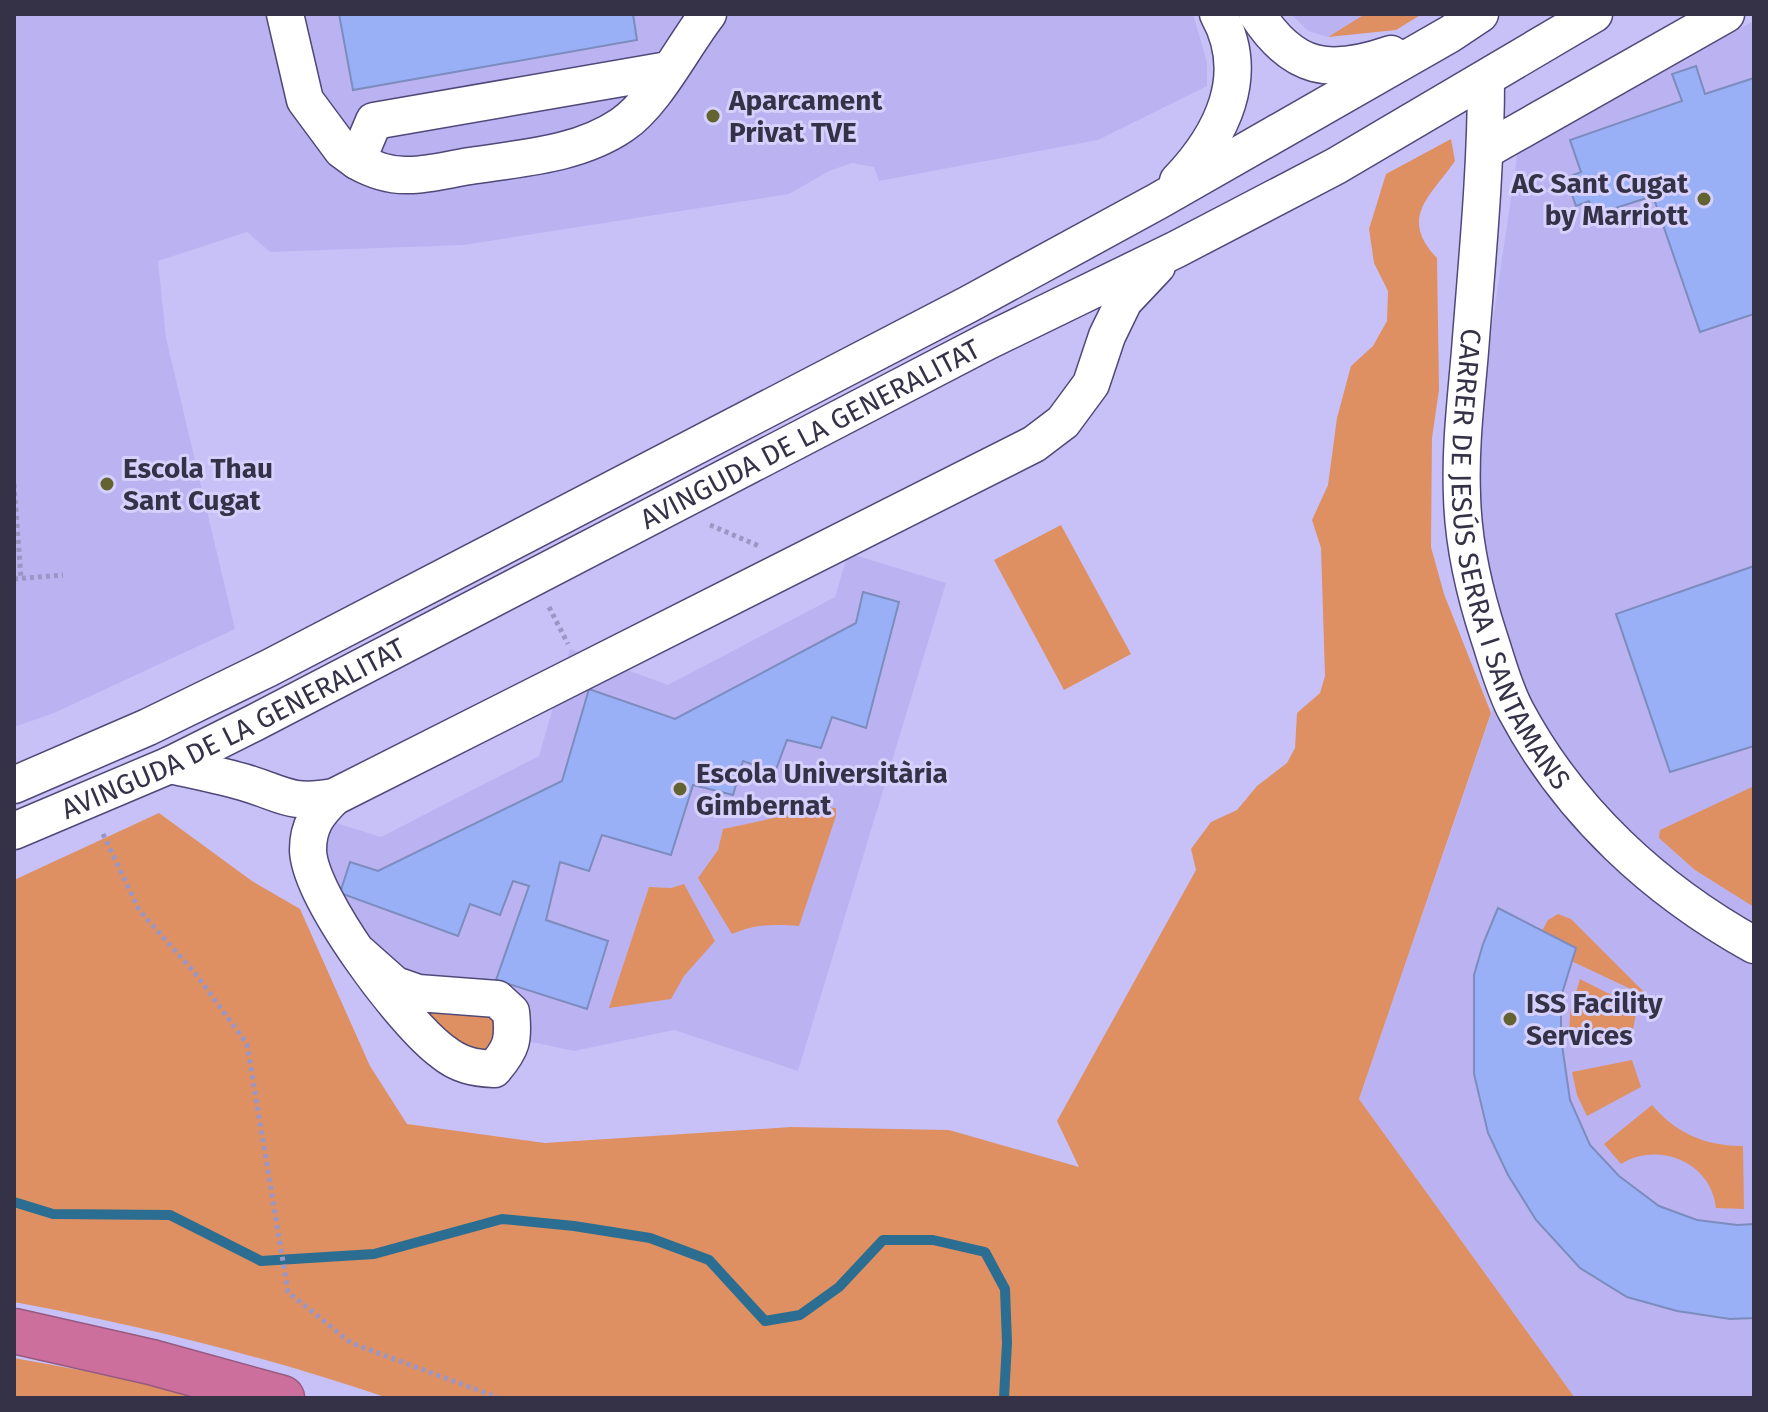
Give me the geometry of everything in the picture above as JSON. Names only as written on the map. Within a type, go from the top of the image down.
[{"type":"highway","points":[[14,1331],[151,1362],[282,1398]]},
{"type":"street","points":[[285,14],[305,100],[342,150],[376,171],[408,176],[551,153],[592,142],[624,124],[648,100],[708,14]]},
{"type":"street","points":[[674,60],[683,14]]},
{"type":"street","points":[[1158,201],[1201,156],[1233,89],[1234,57],[1228,32],[1218,14]]},
{"type":"street","points":[[1257,14],[1276,41],[1293,55],[1321,65],[1359,65],[1450,34]]},
{"type":"street","name":"AVINGUDA DE LA GENERALITAT","points":[[14,785],[148,727],[269,668],[955,311],[1158,201],[1480,14]]},
{"type":"street","name":"AVINGUDA DE LA GENERALITAT","points":[[14,831],[170,765],[988,341],[1177,249],[1336,166],[1594,14]]},
{"type":"street","points":[[1486,150],[1726,14]]},
{"type":"street","points":[[357,161],[374,121],[674,60]]},
{"type":"street","name":"CARRER DE JESÚS SERRA I SANTAMANS","points":[[1486,79],[1486,150],[1463,439],[1462,495],[1466,552],[1481,612],[1514,708],[1573,799],[1638,863],[1680,898],[1754,945]]},
{"type":"street","points":[[170,765],[246,783],[284,798],[309,801],[334,797],[1034,444],[1063,422],[1091,384],[1107,336],[1124,301],[1146,275],[1177,249]]},
{"type":"street","points":[[334,797],[310,826],[308,850],[312,871],[359,953]]},
{"type":"path","points":[[14,484],[18,578],[63,575]]},
{"type":"path","points":[[668,508],[799,562]]},
{"type":"path","points":[[534,578],[582,672]]},
{"type":"path","points":[[103,834],[139,910],[195,973],[247,1044],[288,1292],[351,1343],[499,1398]]},
{"type":"shaded area","points":[[14,14],[1193,14],[1207,62],[1207,86],[1098,140],[879,181],[874,167],[852,163],[829,171],[789,194],[464,245],[270,252],[247,232],[158,261],[166,338],[235,629],[54,713],[14,727]]},
{"type":"shaded area","points":[[1291,14],[1365,14],[1328,37],[1308,31]]},
{"type":"shaded area","points":[[1365,14],[1422,14],[1396,30],[1328,37]]},
{"type":"shaded area","points":[[1754,21],[1754,1398],[1575,1398],[1359,1099],[1508,665],[1478,552],[1476,436],[1519,143]]},
{"type":"shaded area","points":[[1451,139],[1455,161],[1428,196],[1419,219],[1426,243],[1437,258],[1439,390],[1432,438],[1431,547],[1444,594],[1491,713],[1359,1099],[1575,1398],[388,1398],[203,1343],[14,1302],[14,880],[159,813],[252,881],[300,909],[370,1066],[407,1124],[545,1143],[791,1127],[949,1130],[1079,1167],[1057,1121],[1196,870],[1191,849],[1211,822],[1237,810],[1257,786],[1287,763],[1295,748],[1297,713],[1320,693],[1325,676],[1321,548],[1312,520],[1328,485],[1337,418],[1351,366],[1373,346],[1387,321],[1388,291],[1374,263],[1369,229],[1386,174]]},
{"type":"shaded area","points":[[1061,525],[1131,654],[1064,690],[994,560]]},
{"type":"shaded area","name":"Escola Universitària Gimbernat","points":[[848,553],[946,583],[798,1071],[674,1030],[574,1051],[513,1038],[373,978],[312,871],[333,822],[381,837],[539,756],[570,649],[668,685],[835,597]]},
{"type":"shaded area","points":[[1752,787],[1754,907],[1695,870],[1659,838],[1660,830]]},
{"type":"shaded area","points":[[825,807],[836,808],[836,816],[799,926],[765,926],[732,934],[698,878],[718,850],[723,829]]},
{"type":"shaded area","points":[[684,884],[715,941],[684,976],[671,999],[609,1008],[649,887],[671,888]]},
{"type":"shaded area","points":[[1558,914],[1571,919],[1650,998],[1535,944],[1548,920]]},
{"type":"shaded area","points":[[1580,979],[1637,1008],[1631,1041],[1569,1042],[1570,1013]]},
{"type":"shaded area","points":[[429,1004],[497,1012],[501,1036],[483,1054],[465,1048],[422,1018]]},
{"type":"shaded area","points":[[1632,1060],[1641,1087],[1587,1116],[1577,1095],[1572,1072]]},
{"type":"shaded area","points":[[1652,1105],[1671,1123],[1692,1136],[1716,1144],[1743,1146],[1744,1209],[1716,1208],[1704,1178],[1681,1160],[1651,1155],[1621,1164],[1604,1144]]},
{"type":"shaded area","points":[[14,1358],[129,1379],[201,1398],[14,1398]]},
{"type":"building","points":[[339,14],[633,14],[637,40],[353,90]]},
{"type":"building","name":"AC Sant Cugat by Marriott","points":[[1696,66],[1705,94],[1754,78],[1754,314],[1700,332],[1653,196],[1594,215],[1589,201],[1576,206],[1566,178],[1581,172],[1570,140],[1682,101],[1672,74]]},
{"type":"building","points":[[1754,566],[1754,746],[1670,772],[1616,614]]},
{"type":"building","points":[[863,592],[899,602],[866,728],[832,717],[821,748],[787,740],[775,772],[743,761],[733,795],[693,785],[671,855],[602,835],[589,871],[560,862],[546,920],[608,941],[587,1009],[496,980],[529,886],[513,881],[500,915],[470,904],[458,936],[340,893],[350,862],[378,871],[562,781],[589,689],[675,719],[856,623]]},
{"type":"building","points":[[1498,908],[1576,948],[1561,997],[1561,1038],[1570,1100],[1590,1145],[1619,1176],[1659,1206],[1697,1220],[1754,1224],[1754,1318],[1730,1319],[1677,1311],[1627,1297],[1580,1268],[1536,1220],[1508,1175],[1488,1133],[1474,1074],[1474,975]]},
{"type":"waterway","points":[[14,1202],[53,1214],[170,1215],[261,1261],[374,1254],[502,1219],[650,1238],[709,1260],[765,1321],[800,1315],[839,1287],[883,1240],[933,1240],[985,1252],[1005,1289],[1007,1343],[1004,1398]]},
{"type":"place","name":"Aparcament Privat TVE","points":[[713,116]]},
{"type":"place","name":"AC Sant Cugat by Marriott","points":[[1704,199]]},
{"type":"place","name":"Escola Thau Sant Cugat","points":[[107,484]]},
{"type":"place","name":"Escola Universitària Gimbernat","points":[[680,789]]},
{"type":"place","name":"ISS Facility Services","points":[[1510,1019]]}]
